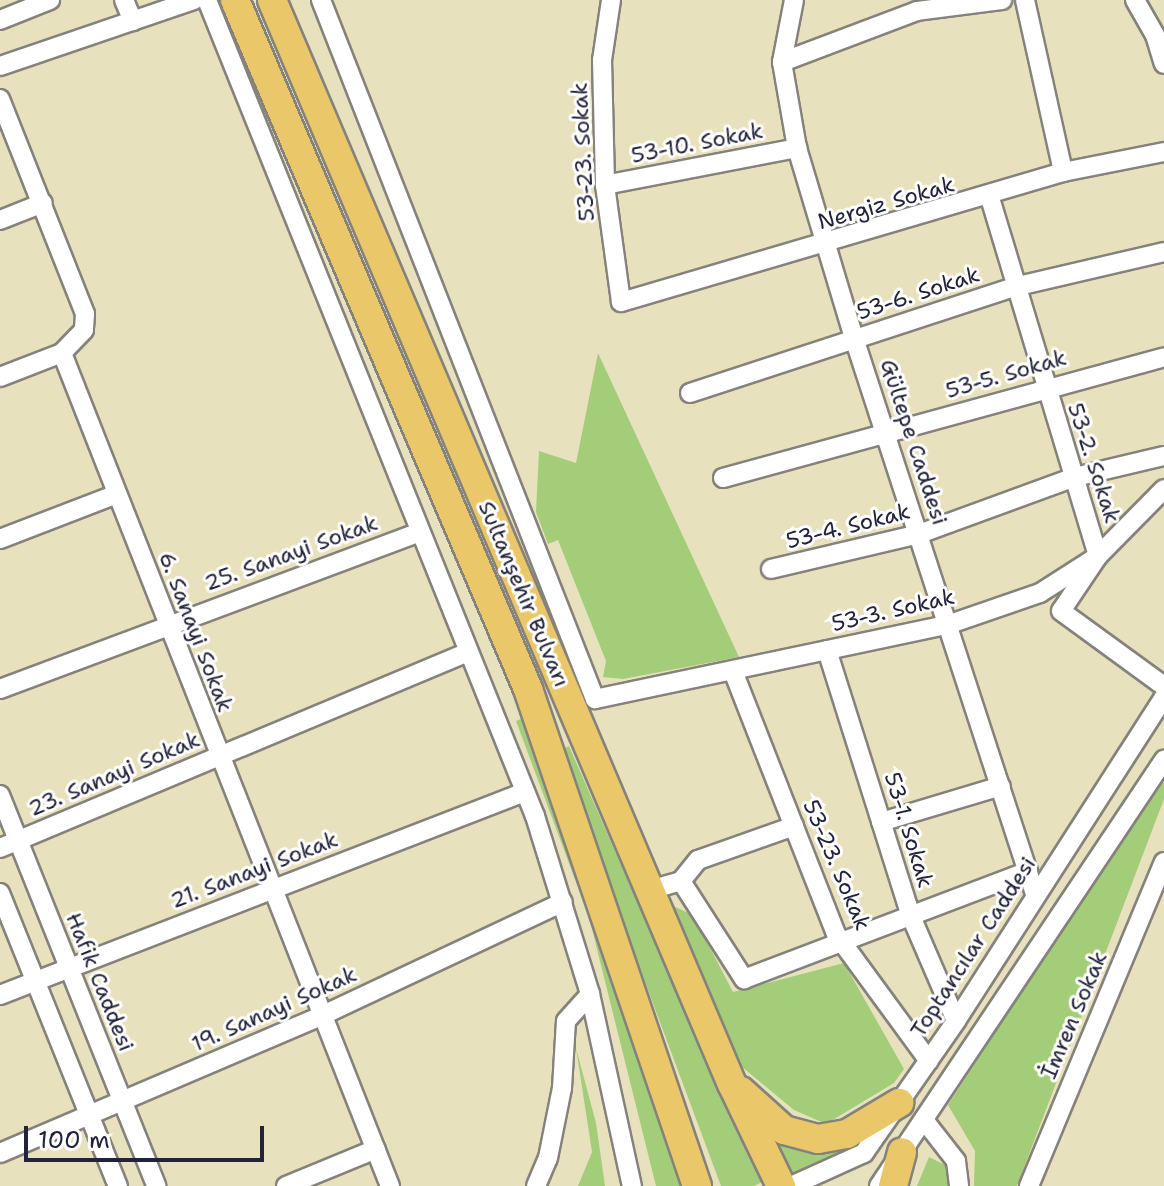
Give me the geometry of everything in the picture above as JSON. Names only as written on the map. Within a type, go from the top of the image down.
[{"type":"highway","name":"Sultanşehir Bulvarı","points":[[235,0],[528,689],[697,1186]]},
{"type":"highway","name":"Sultanşehir Bulvarı","points":[[272,0],[732,1084],[781,1186]]},
{"type":"highway","points":[[732,1084],[784,1130],[818,1139],[847,1134],[899,1103]]},
{"type":"highway","points":[[893,1186],[902,1152]]},
{"type":"street","points":[[0,20],[50,0]]},
{"type":"street","points":[[124,0],[133,21]]},
{"type":"street","points":[[0,66],[133,21],[174,3],[194,0]]},
{"type":"street","points":[[207,0],[525,792],[563,902],[590,994],[630,1183]]},
{"type":"street","name":"53-3. Sokak","points":[[321,0],[595,699],[950,624],[1040,593],[1098,556],[1164,489]]},
{"type":"street","name":"53-23. Sokak","points":[[611,0],[602,60],[605,185],[621,302]]},
{"type":"street","name":"Gültepe Caddesi","points":[[794,0],[782,62],[797,148],[824,245],[950,624],[1035,894]]},
{"type":"street","points":[[782,62],[916,6],[1002,0]]},
{"type":"street","points":[[1025,0],[1063,172]]},
{"type":"street","points":[[1135,0],[1164,64]]},
{"type":"street","points":[[0,99],[85,314],[84,330],[62,353],[0,377]]},
{"type":"street","name":"53-10. Sokak","points":[[605,185],[797,148]]},
{"type":"street","name":"Nergiz Sokak","points":[[621,302],[990,198],[1063,172],[1164,152]]},
{"type":"street","name":"53-2. Sokak","points":[[990,198],[1044,387],[1098,556],[1061,611],[1164,686]]},
{"type":"street","points":[[0,220],[43,203]]},
{"type":"street","name":"53-6. Sokak","points":[[690,393],[1014,287],[1164,252]]},
{"type":"street","name":"6. Sanayi Sokak","points":[[62,353],[390,1186]]},
{"type":"street","name":"53-5. Sokak","points":[[723,478],[888,434],[1044,387],[1164,357]]},
{"type":"street","name":"53-4. Sokak","points":[[771,569],[919,534],[1075,477],[1164,456]]},
{"type":"street","points":[[0,539],[117,494]]},
{"type":"street","name":"25. Sanayi Sokak","points":[[0,689],[419,532]]},
{"type":"street","name":"53-1. Sokak","points":[[827,650],[910,914],[956,1021]]},
{"type":"street","name":"23. Sanayi Sokak","points":[[0,848],[468,652]]},
{"type":"street","name":"53-23. Sokak","points":[[733,671],[842,944],[929,1061]]},
{"type":"street","name":"Toptancılar Caddesi","points":[[791,1186],[864,1153],[956,1021],[1164,697]]},
{"type":"street","points":[[879,1186],[1164,760]]},
{"type":"street","points":[[881,822],[1001,786]]},
{"type":"street","name":"21. Sanayi Sokak","points":[[0,995],[525,792]]},
{"type":"street","name":"Hafik Caddesi","points":[[0,795],[156,1186]]},
{"type":"street","points":[[650,890],[681,881],[698,860],[794,826]]},
{"type":"street","name":"İmren Sokak","points":[[1029,1186],[1164,862]]},
{"type":"street","points":[[681,881],[744,979],[1028,871]]},
{"type":"street","points":[[0,893],[118,1186]]},
{"type":"street","name":"19. Sanayi Sokak","points":[[0,1153],[323,1015],[563,902]]},
{"type":"street","points":[[536,1186],[548,1158],[562,1088],[566,1021],[590,994]]},
{"type":"street","points":[[924,1120],[956,1161],[959,1186]]},
{"type":"street","points":[[286,1186],[376,1149]]},
{"type":"green space","points":[[598,353],[739,657],[623,679],[603,677],[606,661],[558,540],[548,544],[536,512],[539,451],[576,463]]},
{"type":"green space","points":[[523,718],[694,1186],[656,1186],[589,917],[516,721]]},
{"type":"green space","points":[[569,746],[664,963],[770,1178],[754,1186],[721,1186],[559,751]]},
{"type":"green space","points":[[1164,775],[1164,799],[1017,1186],[974,1186],[975,1151],[948,1105]]},
{"type":"green space","points":[[673,906],[693,915],[733,992],[844,963],[904,1069],[894,1083],[826,1124],[794,1110],[742,1067],[669,916]]},
{"type":"green space","points":[[576,1048],[596,1123],[605,1186],[578,1186],[592,1152]]},
{"type":"green space","points":[[773,1139],[831,1148],[863,1145],[827,1166],[792,1175]]},
{"type":"green space","points":[[929,1157],[949,1167],[954,1186],[917,1186]]}]
